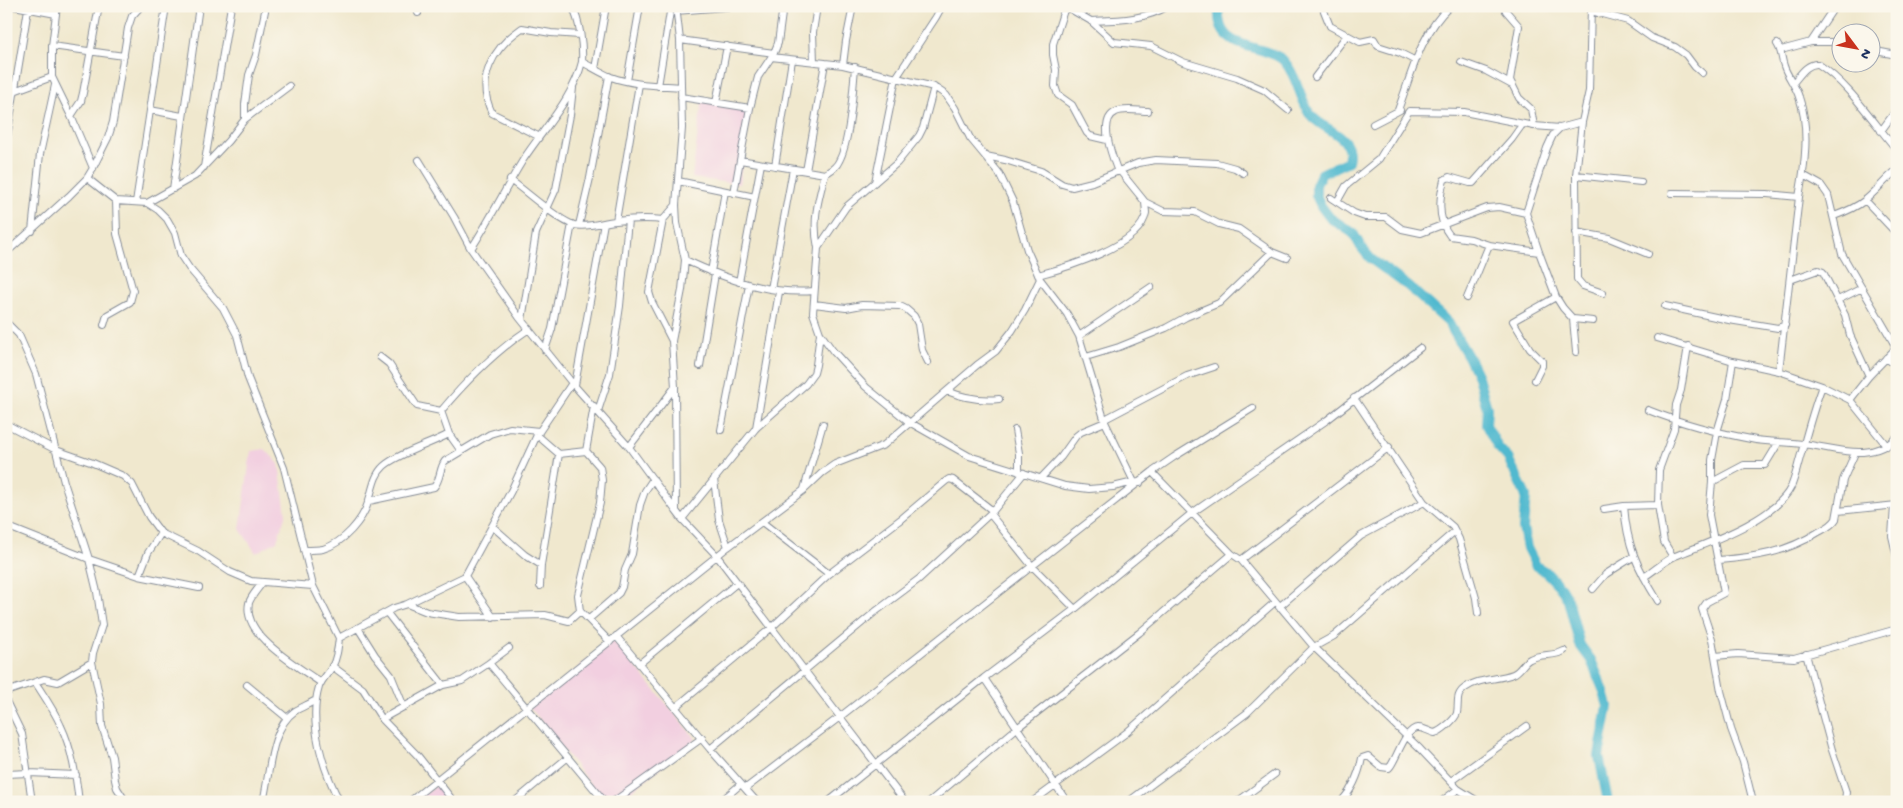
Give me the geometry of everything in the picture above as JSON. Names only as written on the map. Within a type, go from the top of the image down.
[{"type":"street","points":[[14,6],[56,14]]},
{"type":"street","points":[[57,6],[52,46],[52,76],[54,85],[71,116],[93,168]]},
{"type":"street","points":[[71,116],[84,93],[98,6]]},
{"type":"street","points":[[6,254],[87,178],[93,168],[108,138],[113,122],[128,28],[132,16],[141,6]]},
{"type":"street","points":[[136,202],[166,6]]},
{"type":"street","points":[[173,188],[199,6]]},
{"type":"street","points":[[204,167],[231,6]]},
{"type":"street","points":[[245,119],[245,104],[250,75],[266,6]]},
{"type":"street","points":[[595,69],[606,6]]},
{"type":"street","points":[[626,81],[640,6]]},
{"type":"street","points":[[674,8],[737,6]]},
{"type":"street","points":[[734,193],[758,76],[773,55],[778,43],[783,6]]},
{"type":"street","points":[[814,62],[813,32],[817,6]]},
{"type":"street","points":[[843,65],[854,6]]},
{"type":"street","points":[[875,182],[896,78],[942,6]]},
{"type":"street","points":[[1107,140],[1090,136],[1072,105],[1058,95],[1055,90],[1056,70],[1052,50],[1065,6],[1091,22],[1114,42],[1151,46],[1183,62],[1237,78],[1264,90],[1288,110]]},
{"type":"street","points":[[1091,22],[1131,19],[1156,13],[1168,6]]},
{"type":"street","points":[[1322,6],[1330,26],[1360,42],[1373,39],[1378,46],[1414,60]]},
{"type":"street","points":[[1398,110],[1414,60],[1425,38],[1439,17],[1450,6]]},
{"type":"street","points":[[1504,6],[1508,14],[1520,26],[1510,73],[1512,85],[1519,98],[1531,109],[1534,126]]},
{"type":"street","points":[[1811,42],[1835,6]]},
{"type":"street","points":[[471,249],[510,180],[538,136],[573,88],[579,76],[583,52],[574,8]]},
{"type":"street","points":[[674,8],[680,40],[682,128],[676,205],[677,223],[685,260],[682,290],[672,341],[675,387],[676,510]]},
{"type":"street","points":[[658,86],[674,8]]},
{"type":"street","points":[[1603,293],[1583,286],[1577,279],[1576,175],[1582,122],[1589,91],[1591,8],[1628,21],[1652,38],[1675,47],[1686,55],[1702,73]]},
{"type":"street","points":[[6,143],[10,93],[28,9]]},
{"type":"street","points":[[538,136],[492,113],[485,88],[491,60],[522,28],[580,35]]},
{"type":"street","points":[[1315,77],[1347,35]]},
{"type":"street","points":[[680,40],[727,46],[792,60],[843,65],[934,87],[946,96],[970,138],[999,172],[1013,202],[1028,250],[1039,277],[1067,314],[1078,336],[1105,421],[1137,482]]},
{"type":"street","points":[[1778,371],[1784,334],[1781,327],[1790,280],[1803,175],[1806,125],[1800,98],[1783,65],[1779,47],[1811,42],[1830,42]]},
{"type":"street","points":[[52,46],[124,56]]},
{"type":"street","points":[[716,103],[727,46]]},
{"type":"street","points":[[1880,52],[1897,55]]},
{"type":"street","points":[[775,166],[792,60]]},
{"type":"street","points":[[582,62],[609,76],[626,81],[639,84],[681,87]]},
{"type":"street","points":[[1461,62],[1486,71],[1512,85]]},
{"type":"street","points":[[806,171],[825,63]]},
{"type":"street","points":[[1793,82],[1811,64],[1818,64],[1842,85],[1867,112],[1897,150]]},
{"type":"street","points":[[740,160],[825,174],[834,169],[843,152],[855,68]]},
{"type":"street","points":[[10,93],[52,76]]},
{"type":"street","points":[[546,350],[576,225],[590,178],[609,76]]},
{"type":"street","points":[[616,221],[639,84]]},
{"type":"street","points":[[32,231],[40,154],[54,85]]},
{"type":"street","points":[[148,203],[195,176],[228,141],[245,119],[289,86]]},
{"type":"street","points":[[818,248],[839,215],[898,163],[919,136],[934,87]]},
{"type":"street","points":[[522,320],[536,233],[556,189],[573,88]]},
{"type":"street","points":[[681,97],[750,108]]},
{"type":"street","points":[[1881,131],[1897,109]]},
{"type":"street","points":[[150,110],[182,116]]},
{"type":"street","points":[[1373,124],[1398,110],[1464,112],[1534,126],[1560,128],[1582,122]]},
{"type":"street","points":[[1409,111],[1379,159],[1346,186],[1334,200],[1354,213],[1365,217],[1386,217],[1408,232],[1422,233],[1493,207],[1526,213]]},
{"type":"street","points":[[1148,112],[1115,112],[1108,123],[1107,140],[1119,171],[1145,202],[1163,211],[1195,212],[1219,224],[1239,229],[1272,252],[1287,258]]},
{"type":"street","points":[[1522,124],[1512,139],[1473,183],[1449,177],[1444,180],[1439,202],[1443,226],[1452,237],[1471,239],[1489,245],[1539,252]]},
{"type":"street","points":[[1560,128],[1553,135],[1547,148],[1526,213],[1556,297],[1573,319],[1576,352]]},
{"type":"street","points":[[986,156],[1041,171],[1062,184],[1072,187],[1086,184],[1138,163],[1156,160],[1217,163],[1235,168],[1243,173]]},
{"type":"street","points":[[419,160],[471,249],[522,320],[629,447],[682,519],[717,556],[905,802]]},
{"type":"street","points":[[739,282],[761,164]]},
{"type":"street","points":[[771,289],[793,169]]},
{"type":"street","points":[[1834,216],[1848,211],[1865,200],[1882,182],[1897,170]]},
{"type":"street","points":[[825,174],[814,218],[818,248],[813,313],[820,333],[833,351],[866,387],[909,422],[968,456],[1065,486],[1089,490],[1137,482]]},
{"type":"street","points":[[1576,175],[1641,182]]},
{"type":"street","points":[[1803,175],[1821,185],[1828,195],[1841,251],[1896,347],[1850,400]]},
{"type":"street","points":[[87,178],[116,201],[148,203],[167,219],[175,233],[181,256],[201,284],[223,308],[237,335],[248,378],[284,468],[312,586],[339,638],[337,653],[332,666],[321,683],[316,700],[320,751],[329,780],[340,802]]},
{"type":"street","points":[[510,180],[548,208],[576,225],[590,226],[628,220],[663,220]]},
{"type":"street","points":[[678,181],[755,197]]},
{"type":"street","points":[[700,366],[725,191]]},
{"type":"street","points":[[1672,192],[1733,192],[1799,197]]},
{"type":"street","points":[[1865,200],[1897,234]]},
{"type":"street","points":[[104,325],[107,315],[130,302],[133,291],[117,234],[116,201]]},
{"type":"street","points":[[409,802],[526,707],[835,464],[884,445],[909,422],[996,351],[1012,331],[1025,310],[1039,277],[1099,255],[1125,239],[1136,231],[1143,220],[1146,214],[1145,202]]},
{"type":"street","points":[[672,341],[652,302],[649,292],[663,220],[676,205]]},
{"type":"street","points":[[586,450],[596,409],[610,374],[620,306],[628,220]]},
{"type":"street","points":[[339,638],[465,576],[538,433],[574,384],[604,223]]},
{"type":"street","points":[[1576,232],[1609,238],[1648,254]]},
{"type":"street","points":[[1467,298],[1489,245]]},
{"type":"street","points":[[1086,357],[1119,347],[1166,328],[1219,303],[1272,252]]},
{"type":"street","points":[[685,260],[713,273],[749,285],[779,292],[814,291]]},
{"type":"street","points":[[1790,280],[1821,270],[1845,315],[1850,335],[1869,376]]},
{"type":"street","points":[[721,430],[749,285]]},
{"type":"street","points":[[1078,336],[1152,287]]},
{"type":"street","points":[[1838,300],[1862,288]]},
{"type":"street","points":[[756,428],[779,292]]},
{"type":"street","points":[[1535,380],[1542,366],[1542,361],[1530,348],[1513,321],[1556,297]]},
{"type":"street","points":[[814,304],[846,308],[862,305],[900,306],[906,309],[914,316],[918,324],[922,350],[928,362]]},
{"type":"street","points":[[1665,306],[1729,320],[1781,327]]},
{"type":"street","points":[[1573,319],[1593,322]]},
{"type":"street","points":[[6,322],[19,334],[36,374],[64,482],[89,559],[102,625],[92,662],[101,704],[102,726],[112,757],[115,780],[117,788],[126,802]]},
{"type":"street","points":[[441,411],[466,381],[485,363],[506,344],[529,329]]},
{"type":"street","points":[[682,519],[756,428],[806,384],[814,373],[820,333]]},
{"type":"street","points":[[1657,338],[1778,371],[1822,386],[1850,400],[1888,446]]},
{"type":"street","points":[[1673,557],[1664,542],[1658,504],[1660,470],[1662,459],[1673,437],[1674,420],[1688,346]]},
{"type":"street","points":[[828,802],[984,678],[1075,610],[1192,513],[1327,420],[1420,348]]},
{"type":"street","points":[[380,357],[389,364],[417,406],[441,411]]},
{"type":"street","points":[[1886,358],[1897,366]]},
{"type":"street","points":[[1733,360],[1727,399],[1716,432],[1708,516],[1719,560],[1724,593],[1707,602],[1702,609],[1715,656],[1721,691],[1753,802]]},
{"type":"street","points":[[1041,478],[1081,432],[1187,376],[1214,367]]},
{"type":"street","points":[[1644,578],[1673,557],[1713,542],[1741,528],[1777,506],[1793,484],[1822,386]]},
{"type":"street","points":[[629,447],[675,387]]},
{"type":"street","points":[[947,391],[970,399],[986,401],[999,399]]},
{"type":"street","points":[[1354,398],[1424,502],[1453,527],[1476,598],[1478,613]]},
{"type":"street","points":[[720,802],[840,716],[1137,482],[1253,408]]},
{"type":"street","points":[[1648,410],[1674,420],[1716,432],[1758,440],[1804,444],[1855,452],[1888,446],[1897,437]]},
{"type":"street","points":[[441,411],[450,434],[461,451]]},
{"type":"street","points":[[6,424],[56,450],[123,476],[132,484],[149,517],[161,534],[198,551],[230,572],[251,581],[262,583],[312,586]]},
{"type":"street","points":[[804,490],[823,424]]},
{"type":"street","points":[[369,501],[434,486],[438,483],[441,466],[445,461],[490,434],[510,428],[538,433],[559,454]]},
{"type":"street","points":[[710,749],[806,672],[876,612],[919,579],[992,513],[1021,472],[1016,430]]},
{"type":"street","points":[[304,550],[323,549],[339,541],[360,518],[369,501],[375,479],[383,466],[450,434]]},
{"type":"street","points":[[1712,482],[1744,465],[1765,465],[1779,442]]},
{"type":"street","points":[[1241,560],[1389,448]]},
{"type":"street","points":[[559,454],[586,450]]},
{"type":"street","points":[[586,450],[600,467],[602,480],[600,503],[578,594],[580,611],[610,642]]},
{"type":"street","points":[[1719,560],[1755,557],[1781,551],[1808,539],[1832,524],[1836,519],[1844,480],[1855,452]]},
{"type":"street","points":[[540,586],[541,565],[559,454]]},
{"type":"street","points":[[1152,472],[1232,554],[1241,560],[1314,647],[1407,736],[1458,789],[1479,802]]},
{"type":"street","points":[[589,619],[619,593],[622,587],[625,570],[632,554],[644,491],[653,479]]},
{"type":"street","points":[[714,479],[719,520],[728,547]]},
{"type":"street","points":[[676,707],[771,628],[829,574],[949,479],[992,513],[1032,566],[1075,610]]},
{"type":"street","points":[[1032,802],[1126,733],[1277,604],[1361,536],[1424,502]]},
{"type":"street","points":[[1604,509],[1658,504]]},
{"type":"street","points":[[1838,511],[1895,505],[1892,536],[1897,557]]},
{"type":"street","points":[[1624,506],[1626,531],[1633,556],[1658,601]]},
{"type":"street","points":[[762,522],[829,574]]},
{"type":"street","points":[[6,526],[138,576],[199,588]]},
{"type":"street","points":[[492,526],[525,555],[541,565]]},
{"type":"street","points":[[1128,802],[1247,713],[1314,647],[1334,636],[1455,531]]},
{"type":"street","points":[[138,576],[148,553],[161,534]]},
{"type":"street","points":[[928,802],[1017,728],[1139,634],[1232,554]]},
{"type":"street","points":[[1592,589],[1606,574],[1633,556]]},
{"type":"street","points":[[465,576],[493,617]]},
{"type":"street","points":[[262,583],[250,600],[248,612],[250,622],[264,640],[321,683]]},
{"type":"street","points":[[639,664],[737,584]]},
{"type":"street","points":[[407,604],[428,612],[451,615],[493,617],[544,615],[569,621],[580,611]]},
{"type":"street","points":[[387,613],[443,685]]},
{"type":"street","points":[[358,628],[375,655],[391,675],[404,707]]},
{"type":"street","points":[[1715,656],[1738,654],[1794,658],[1897,629]]},
{"type":"street","points":[[616,636],[710,749],[757,802]]},
{"type":"street","points":[[382,719],[443,685],[462,681],[509,648]]},
{"type":"street","points":[[1341,802],[1348,794],[1360,770],[1362,758],[1368,756],[1381,768],[1392,766],[1398,749],[1407,736],[1417,728],[1431,733],[1438,732],[1456,715],[1457,698],[1467,686],[1485,679],[1512,675],[1530,659],[1544,655],[1554,655],[1564,651]]},
{"type":"street","points":[[1806,654],[1832,750],[1846,792],[1845,802]]},
{"type":"street","points":[[6,692],[44,679],[58,682],[92,662]]},
{"type":"street","points":[[488,663],[605,802]]},
{"type":"street","points":[[332,666],[363,689],[382,719],[418,756],[454,802]]},
{"type":"street","points":[[984,678],[1067,802]]},
{"type":"street","points":[[35,682],[62,727],[76,775],[79,802]]},
{"type":"street","points":[[247,685],[287,718]]},
{"type":"street","points":[[263,802],[274,744],[280,729],[287,718],[295,711],[316,700]]},
{"type":"street","points":[[6,701],[22,734],[32,802]]},
{"type":"street","points":[[1451,781],[1527,726]]},
{"type":"street","points":[[613,802],[702,738]]},
{"type":"street","points":[[514,802],[567,758]]},
{"type":"street","points":[[6,774],[76,775]]},
{"type":"street","points":[[1237,802],[1275,774]]},
{"type":"street","points":[[1441,802],[1458,789]]},
{"type":"shaded area","points":[[702,101],[751,111],[739,184],[692,178]]},
{"type":"shaded area","points":[[265,449],[279,464],[286,514],[277,541],[256,553],[240,529],[251,451]]},
{"type":"shaded area","points":[[613,640],[696,739],[618,802],[604,802],[530,707]]},
{"type":"shaded area","points":[[437,785],[452,802],[414,802]]},
{"type":"waterway","points":[[1219,6],[1219,18],[1225,34],[1230,39],[1245,46],[1271,53],[1282,59],[1295,79],[1310,114],[1347,145],[1349,152],[1348,161],[1321,174],[1316,185],[1316,195],[1321,206],[1330,218],[1353,233],[1371,259],[1408,286],[1448,322],[1469,358],[1478,377],[1487,408],[1486,425],[1498,447],[1508,458],[1526,496],[1523,528],[1527,548],[1536,566],[1546,572],[1561,588],[1568,600],[1580,645],[1591,660],[1603,689],[1608,706],[1599,756],[1608,802]]}]
